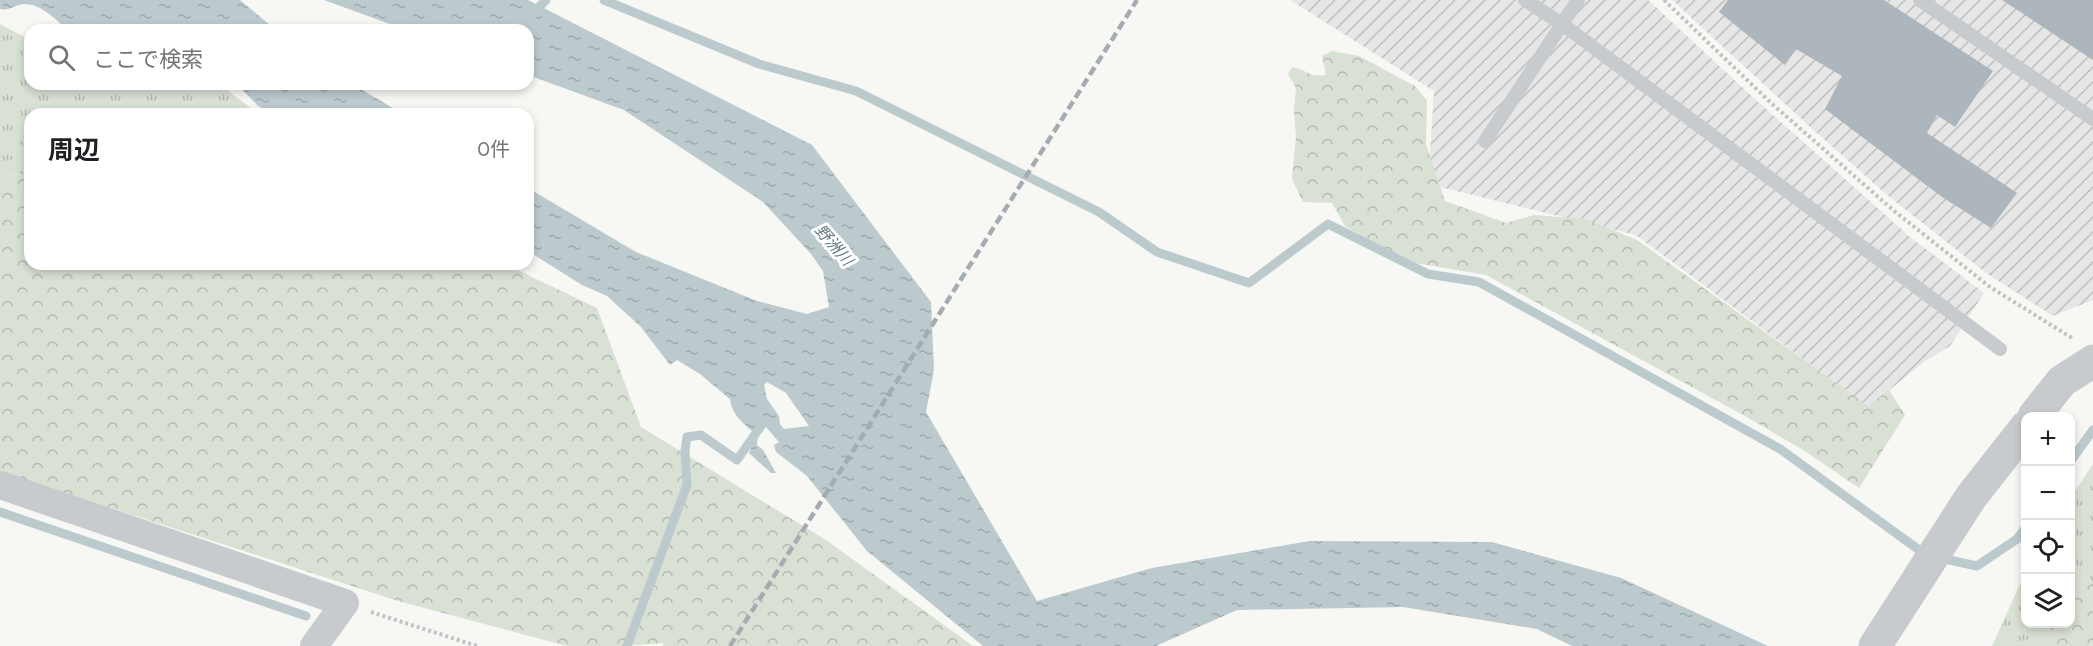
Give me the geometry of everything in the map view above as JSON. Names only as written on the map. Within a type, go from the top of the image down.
[{"type":"street","points":[[2038,412],[2086,352]]},
{"type":"street","points":[[1875,646],[1971,497],[2021,432]]},
{"type":"street","points":[[0,485],[345,603],[314,646]]},
{"type":"lane","points":[[1525,0],[1562,24],[2000,349]]},
{"type":"lane","points":[[1485,141],[1578,0]]},
{"type":"lane","points":[[1920,0],[2093,119]]},
{"type":"path","points":[[1664,0],[1771,103],[1893,210],[1990,287],[2086,352]]},
{"type":"path","points":[[345,603],[463,644],[477,646]]},
{"type":"shaded area","points":[[1290,0],[1648,0],[1910,237],[1984,293],[1950,346],[1924,362],[1868,407],[1636,235],[1428,184],[1434,91]]},
{"type":"shaded area","points":[[1672,0],[2093,0],[2093,300],[2053,316],[1986,273],[1887,195]]},
{"type":"green space","points":[[0,24],[24,37],[24,90],[227,90],[251,108],[24,108],[24,174],[0,175]]},
{"type":"green space","points":[[1332,51],[1359,56],[1415,86],[1427,101],[1426,144],[1445,201],[1506,223],[1534,215],[1586,219],[1637,240],[1868,406],[1889,390],[1905,415],[1859,488],[1803,450],[1745,416],[1486,275],[1416,263],[1374,244],[1345,226],[1332,203],[1303,202],[1292,179],[1296,137],[1294,111],[1296,88],[1288,74],[1292,67],[1312,75],[1326,75],[1322,56]]},
{"type":"green space","points":[[24,174],[24,270],[518,270],[597,308],[641,427],[826,540],[973,646],[663,646],[663,643],[567,646],[398,601],[0,472],[0,175]]},
{"type":"green space","points":[[2093,464],[2093,584],[2079,583],[2075,590],[2075,520],[2075,491]]},
{"type":"green space","points":[[2021,582],[2021,628],[2050,628],[2039,646],[1992,646]]},
{"type":"green space","points":[[2079,583],[2093,584],[2093,646],[2039,646],[2050,628],[2075,628],[2075,590]]},
{"type":"water","points":[[0,0],[240,0],[269,24],[61,24],[48,13],[30,4],[0,9]]},
{"type":"water","name":"野洲川","points":[[324,0],[528,0],[812,145],[931,302],[934,370],[926,412],[1037,601],[1152,568],[1310,541],[1492,542],[1621,578],[1768,646],[1572,646],[1537,629],[1403,607],[1237,610],[1156,646],[983,646],[867,551],[807,476],[776,452],[774,445],[779,442],[766,427],[758,432],[757,445],[763,450],[776,473],[771,473],[749,453],[756,435],[736,415],[730,399],[700,374],[677,360],[670,365],[641,327],[607,296],[582,285],[534,255],[534,192],[636,252],[757,301],[807,314],[829,307],[823,271],[811,254],[763,202],[624,110],[534,77],[534,24],[390,24]],"holes":[[[767,382],[786,393],[809,426],[784,429],[780,424],[779,416],[767,399],[764,385]]]},
{"type":"water","points":[[243,90],[362,90],[393,108],[262,108]]},
{"type":"building","points":[[1728,0],[1884,0],[1993,71],[1955,127],[1937,115],[1927,133],[2017,193],[1991,228],[1942,197],[1825,109],[1842,76],[1796,49],[1785,65],[1719,12]]},
{"type":"building","points":[[2002,0],[2093,0],[2093,60]]},
{"type":"waterway","points":[[533,13],[546,0]]},
{"type":"waterway","points":[[604,0],[759,64],[856,91],[1099,212],[1157,252],[1249,283],[1328,224],[1428,274],[1479,282],[1780,449],[1926,555],[1977,566],[2017,539],[2021,534]]},
{"type":"waterway","points":[[627,646],[687,485],[685,451],[687,437],[701,435],[737,460],[761,426]]},
{"type":"waterway","points":[[2075,455],[2093,430]]},
{"type":"waterway","points":[[0,512],[306,616]]},
{"type":"railway","points":[[730,646],[1137,0]]}]
